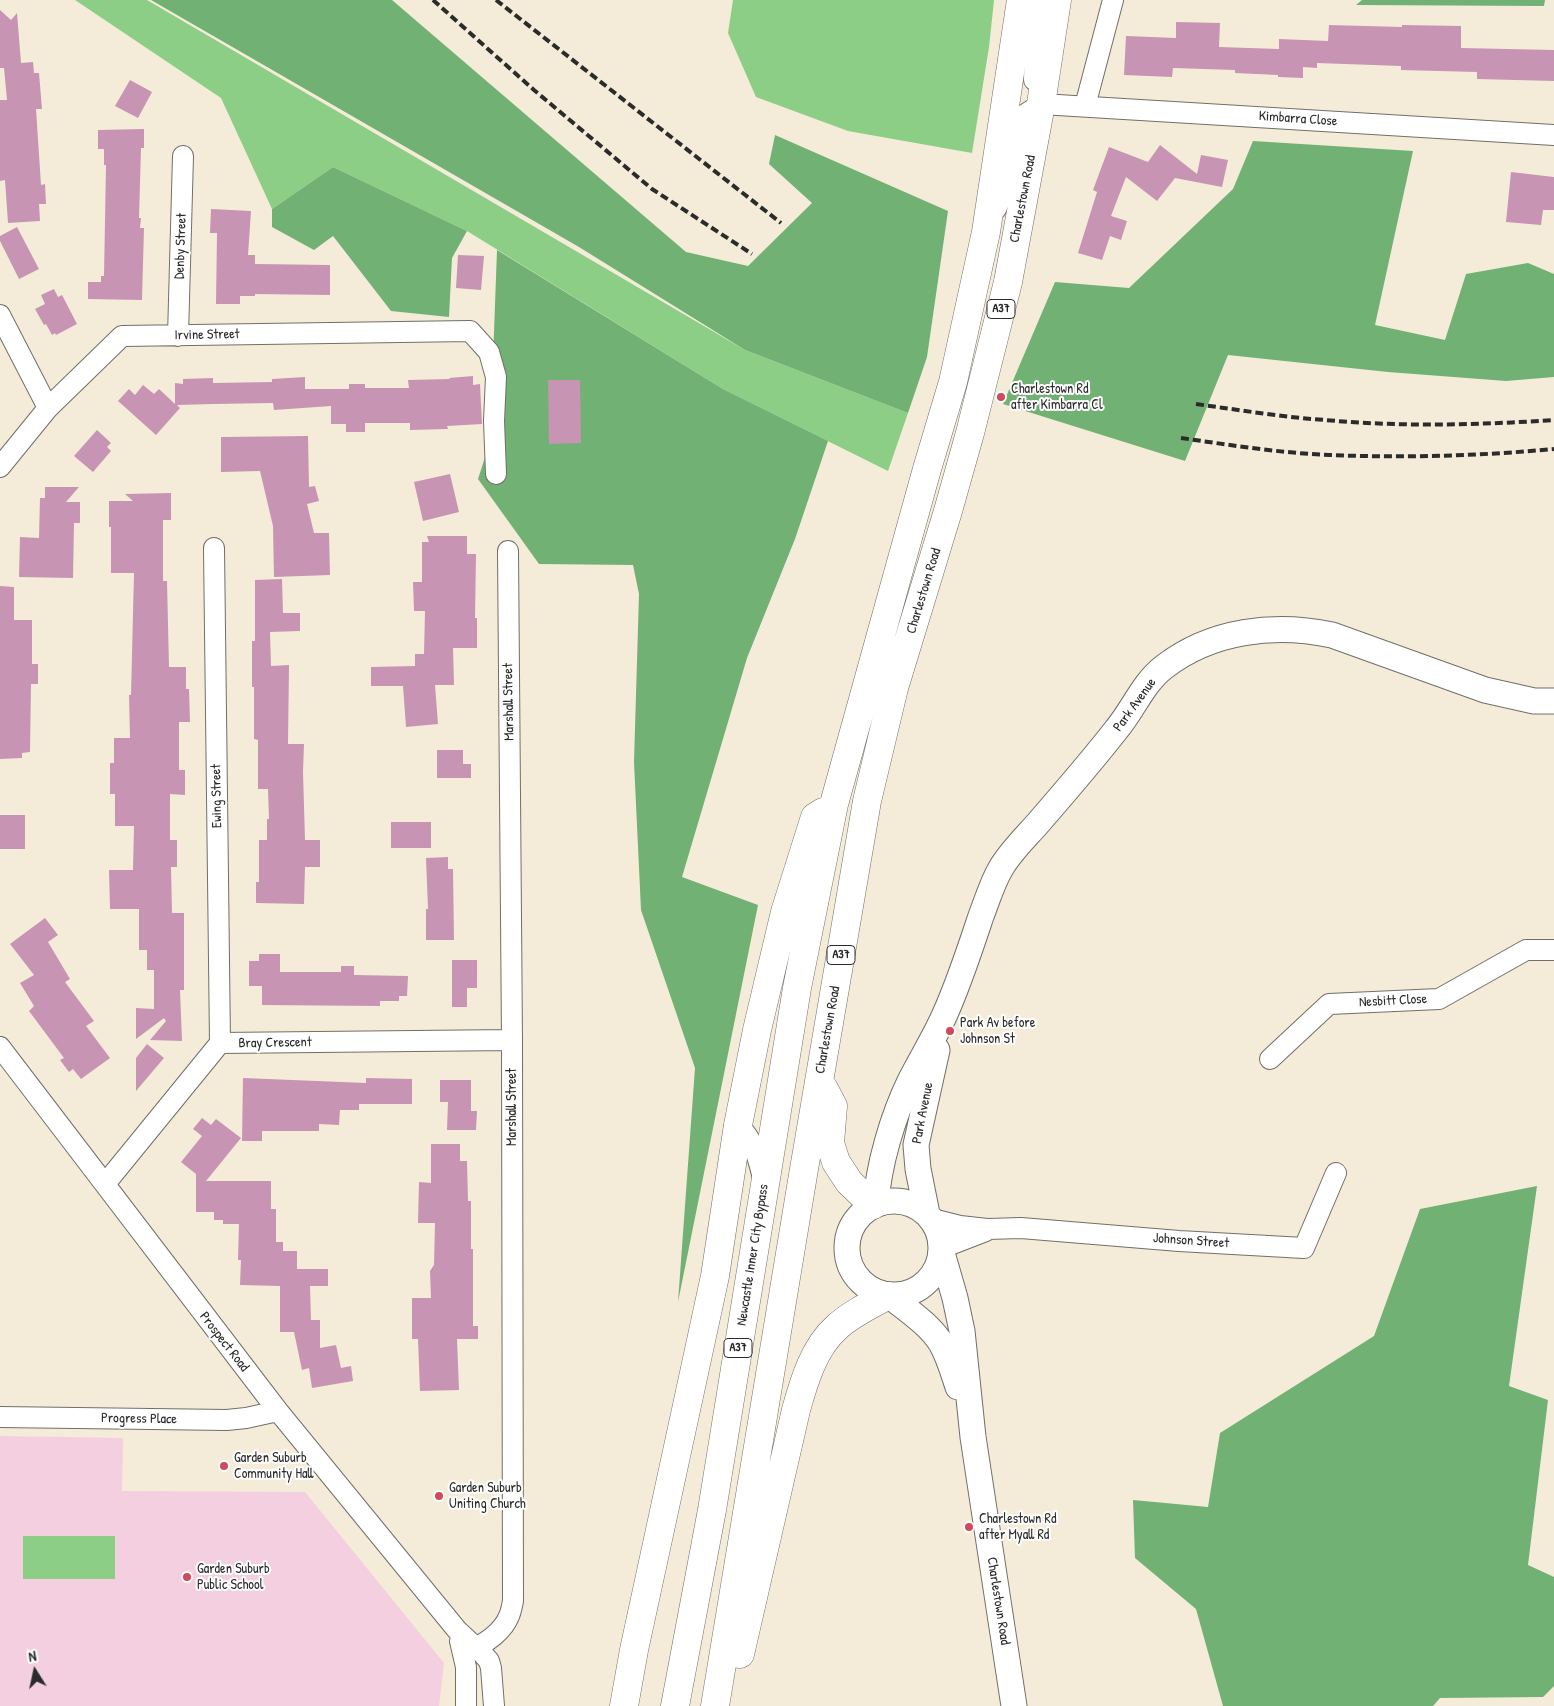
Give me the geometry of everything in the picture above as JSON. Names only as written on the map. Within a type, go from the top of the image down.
[{"type":"highway","name":"Charlestown Road","points":[[834,804],[953,382],[986,232],[1021,0]]},
{"type":"highway","name":"Charlestown Road","points":[[819,1082],[867,801],[894,688],[948,511],[1008,282],[1041,104],[1057,0]]},
{"type":"highway","points":[[624,1706],[636,1640],[715,1276],[738,1125],[757,1030],[785,912],[815,817],[834,804]]},
{"type":"highway","name":"Newcastle Inner City Bypass","points":[[675,1706],[712,1510],[797,988],[834,804]]},
{"type":"highway","points":[[819,1082],[833,1106],[830,1143],[836,1162],[848,1182],[874,1205]]},
{"type":"highway","name":"A37","points":[[715,1706],[819,1082]]},
{"type":"highway","points":[[728,1706],[804,1382],[816,1355],[831,1332],[848,1318],[888,1296]]},
{"type":"main road","name":"Park Avenue","points":[[874,1205],[884,1156],[902,1101],[909,1083],[945,1014],[1001,868],[1122,724],[1139,696],[1163,668],[1193,648],[1230,635],[1264,629],[1290,628],[1310,630],[1354,642],[1485,690],[1534,701],[1554,701]]},
{"type":"main road","name":"Park Avenue","points":[[929,1217],[918,1169],[916,1145],[945,1014]]},
{"type":"main road","points":[[874,1205],[884,1201],[900,1201],[915,1205],[929,1217]]},
{"type":"main road","name":"Charlestown Road","points":[[874,1205],[861,1214],[850,1229],[847,1240],[850,1266],[859,1280],[870,1289],[888,1296],[926,1326],[942,1344],[951,1366],[973,1437]]},
{"type":"main road","name":"Charlestown Road","points":[[929,1217],[938,1231],[962,1331],[973,1437],[1014,1706]]},
{"type":"main road","points":[[888,1296],[915,1290],[925,1283],[937,1268],[942,1250]]},
{"type":"street","name":"Charlestown Road","points":[[986,232],[1010,179],[1021,117],[1041,104],[1034,81],[1036,0]]},
{"type":"street","points":[[1085,106],[1113,0]]},
{"type":"street","name":"Kimbarra Close","points":[[1041,104],[1554,135]]},
{"type":"street","name":"Denby Street","points":[[178,336],[183,156]]},
{"type":"street","points":[[0,315],[48,408]]},
{"type":"street","name":"Irvine Street","points":[[0,467],[48,408],[122,336],[470,331],[489,352],[496,377],[494,421],[496,474]]},
{"type":"street","name":"Ewing Street","points":[[214,548],[220,1043]]},
{"type":"street","name":"Marshall Street","points":[[470,1651],[500,1629],[509,1617],[513,1601],[512,1040],[508,551]]},
{"type":"street","name":"Nesbitt Close","points":[[1270,1059],[1329,1004],[1438,999],[1526,950],[1554,950]]},
{"type":"street","name":"Bray Crescent","points":[[105,1184],[220,1043],[512,1040]]},
{"type":"street","name":"Prospect Road","points":[[0,1047],[278,1411],[457,1630],[470,1651],[485,1655],[490,1665],[494,1706]]},
{"type":"street","points":[[738,1125],[746,1133],[753,1145],[765,1185]]},
{"type":"street","name":"Johnson Street","points":[[929,1217],[972,1228],[1021,1228],[1304,1248],[1336,1173]]},
{"type":"street","name":"Johnson Street","points":[[942,1250],[974,1235],[996,1229]]},
{"type":"street","name":"Progress Place","points":[[0,1417],[227,1420],[278,1411]]},
{"type":"street","points":[[466,1706],[466,1667],[470,1651]]},
{"type":"shaded area","name":"Garden Suburb Public School","points":[[0,1436],[123,1438],[122,1491],[305,1492],[444,1663],[439,1706],[0,1706]]},
{"type":"green space","points":[[75,0],[147,0],[745,350],[908,413],[888,471],[723,389],[467,231],[333,167],[272,209],[221,98]]},
{"type":"green space","points":[[151,0],[392,0],[686,252],[748,266],[812,203],[769,164],[775,135],[948,211],[927,357],[908,413],[745,350],[579,247]]},
{"type":"green space","points":[[733,0],[994,0],[989,47],[972,153],[848,131],[756,97],[728,33]]},
{"type":"green space","points":[[1362,0],[1545,0],[1544,6],[1356,5]]},
{"type":"green space","points":[[1253,141],[1413,151],[1375,325],[1445,340],[1466,274],[1528,263],[1554,274],[1554,377],[1506,381],[1388,372],[1228,355],[1185,461],[1003,404],[1055,282],[1129,288],[1233,189]]},
{"type":"green space","points":[[333,167],[467,231],[452,258],[449,317],[391,311],[333,236],[314,250],[272,227],[272,209]]},
{"type":"green space","points":[[497,250],[723,389],[828,441],[795,539],[747,658],[682,877],[758,905],[678,1302],[695,1068],[641,910],[634,762],[639,594],[633,565],[539,564],[478,479],[490,442]]},
{"type":"green space","points":[[1537,1186],[1509,1386],[1548,1400],[1528,1565],[1554,1577],[1554,1686],[1543,1697],[1440,1698],[1433,1706],[1223,1706],[1196,1609],[1135,1558],[1133,1500],[1208,1507],[1220,1433],[1374,1336],[1420,1209]]},
{"type":"green space","points":[[23,1536],[115,1536],[115,1579],[23,1579]]},
{"type":"building","points":[[0,10],[11,20],[17,13],[21,63],[33,62],[34,73],[39,73],[42,109],[36,109],[41,185],[45,184],[46,204],[39,204],[40,221],[8,223],[5,180],[0,181],[0,100],[7,100],[4,68],[0,68]]},
{"type":"building","points":[[1176,22],[1220,23],[1219,47],[1279,49],[1279,39],[1328,41],[1329,25],[1461,26],[1461,48],[1554,50],[1554,81],[1477,79],[1477,72],[1401,70],[1401,66],[1317,63],[1317,68],[1303,67],[1303,78],[1235,73],[1235,70],[1173,68],[1172,77],[1124,75],[1126,36],[1176,38]]},
{"type":"building","points":[[130,80],[152,92],[138,118],[115,106]]},
{"type":"building","points":[[144,129],[144,148],[141,148],[139,218],[141,218],[140,228],[144,228],[142,300],[88,299],[88,282],[101,282],[101,276],[104,276],[106,165],[104,165],[104,149],[98,149],[98,130]]},
{"type":"building","points":[[1160,145],[1197,174],[1201,155],[1228,160],[1222,187],[1175,178],[1157,201],[1126,177],[1111,216],[1127,221],[1121,240],[1110,236],[1102,260],[1078,253],[1097,192],[1093,190],[1109,147],[1148,162]]},
{"type":"building","points":[[1511,172],[1554,177],[1554,210],[1543,210],[1541,225],[1506,222]]},
{"type":"building","points":[[211,209],[251,211],[248,255],[255,255],[255,264],[330,265],[330,295],[255,294],[255,296],[240,296],[240,304],[216,304],[217,233],[210,233]]},
{"type":"building","points":[[17,227],[39,269],[19,279],[0,241],[0,236]]},
{"type":"building","points":[[458,255],[484,256],[481,290],[456,288]]},
{"type":"building","points":[[54,289],[58,297],[62,295],[77,324],[56,335],[55,333],[52,335],[35,309],[45,304],[41,295]]},
{"type":"building","points":[[473,376],[473,385],[480,384],[482,424],[447,426],[448,429],[410,430],[410,423],[365,423],[365,432],[346,432],[346,424],[331,424],[331,406],[274,410],[273,403],[213,404],[177,405],[180,408],[156,435],[118,401],[129,389],[135,395],[143,385],[154,394],[159,389],[175,404],[175,383],[183,384],[183,379],[213,378],[213,383],[272,382],[272,379],[305,377],[305,389],[349,389],[349,384],[365,384],[365,388],[409,388],[408,380],[450,379]]},
{"type":"building","points":[[548,380],[580,380],[581,443],[549,444]]},
{"type":"building","points":[[97,430],[111,443],[107,447],[111,451],[93,472],[74,456]]},
{"type":"building","points":[[308,436],[309,487],[315,486],[319,501],[307,504],[314,533],[329,533],[330,575],[274,577],[273,526],[260,471],[221,472],[221,437]]},
{"type":"building","points":[[450,474],[459,512],[423,521],[414,482]]},
{"type":"building","points":[[45,487],[79,487],[66,502],[80,502],[80,523],[74,523],[73,578],[19,577],[20,537],[39,538],[40,498],[45,498]]},
{"type":"building","points":[[171,493],[171,520],[163,520],[163,581],[167,581],[169,667],[186,667],[186,689],[189,689],[190,722],[179,722],[179,770],[185,770],[185,795],[170,794],[170,840],[177,840],[177,867],[171,867],[172,913],[184,913],[184,990],[180,990],[182,1041],[150,1040],[166,1021],[164,1018],[136,1039],[136,1008],[154,1009],[154,970],[147,970],[147,950],[139,950],[139,909],[110,909],[109,870],[133,870],[134,826],[115,826],[115,794],[110,794],[110,763],[114,763],[114,738],[130,738],[129,695],[131,695],[134,573],[111,573],[109,501],[133,501],[125,494]]},
{"type":"building","points":[[427,536],[467,536],[467,554],[476,554],[475,618],[477,618],[477,648],[453,648],[454,685],[435,685],[438,724],[406,727],[403,686],[371,686],[371,667],[415,666],[415,654],[424,654],[425,611],[414,611],[413,582],[422,582],[422,542],[429,542]]},
{"type":"building","points":[[282,579],[283,613],[300,613],[300,631],[270,632],[271,666],[289,665],[288,744],[304,744],[305,840],[320,840],[320,867],[305,867],[304,904],[256,903],[256,882],[259,882],[259,840],[267,840],[267,819],[269,819],[268,789],[258,789],[258,740],[254,739],[252,641],[255,641],[255,580]]},
{"type":"building","points":[[0,586],[14,587],[14,620],[32,620],[32,664],[38,664],[38,684],[31,684],[30,752],[22,753],[22,758],[0,759]]},
{"type":"building","points":[[437,750],[463,750],[463,764],[471,764],[471,778],[437,778]]},
{"type":"building","points":[[0,815],[25,815],[25,849],[0,849]]},
{"type":"building","points":[[391,822],[431,822],[431,848],[391,848]]},
{"type":"building","points":[[448,857],[448,869],[453,869],[454,940],[426,940],[426,909],[428,909],[426,858]]},
{"type":"building","points":[[45,918],[58,935],[48,942],[70,979],[65,982],[94,1021],[86,1026],[110,1058],[81,1079],[73,1069],[69,1072],[60,1060],[64,1058],[29,1011],[34,1006],[20,983],[34,975],[10,944]]},
{"type":"building","points":[[259,954],[280,954],[280,972],[341,972],[341,966],[354,966],[354,975],[408,976],[407,996],[399,996],[399,1001],[380,1001],[380,1006],[262,1005],[262,986],[249,986],[249,961],[259,961]]},
{"type":"building","points":[[452,960],[477,960],[477,988],[467,988],[467,1007],[452,1007]]},
{"type":"building","points":[[147,1044],[164,1058],[136,1091],[136,1058]]},
{"type":"building","points":[[243,1078],[366,1083],[366,1078],[412,1079],[412,1104],[359,1104],[359,1110],[340,1110],[339,1125],[319,1124],[319,1131],[262,1131],[262,1141],[242,1141]]},
{"type":"building","points":[[440,1080],[471,1080],[471,1111],[477,1111],[476,1130],[447,1130],[448,1102],[440,1102]]},
{"type":"building","points":[[202,1118],[211,1125],[216,1119],[241,1138],[206,1181],[271,1181],[271,1209],[276,1209],[276,1242],[283,1242],[283,1251],[297,1251],[297,1269],[328,1269],[328,1286],[310,1286],[311,1320],[320,1320],[320,1348],[336,1345],[341,1368],[351,1366],[353,1381],[312,1388],[309,1368],[302,1370],[294,1332],[280,1332],[280,1286],[240,1285],[241,1260],[238,1260],[239,1224],[223,1224],[223,1220],[214,1220],[214,1212],[196,1212],[196,1174],[181,1162],[202,1136],[193,1129]]},
{"type":"building","points":[[431,1144],[460,1144],[460,1161],[467,1161],[468,1201],[471,1201],[471,1249],[473,1249],[473,1326],[478,1326],[478,1339],[457,1339],[459,1390],[420,1391],[418,1339],[412,1339],[412,1298],[431,1298],[430,1271],[434,1265],[435,1223],[418,1223],[419,1182],[431,1183]]},
{"type":"railway","points":[[433,0],[534,90],[652,189],[752,254]]},
{"type":"railway","points":[[496,0],[781,223]]},
{"type":"railway","points":[[1196,404],[1293,417],[1383,424],[1468,424],[1554,420]]},
{"type":"railway","points":[[1181,438],[1292,452],[1357,456],[1470,455],[1554,449]]},
{"type":"place","name":"Charlestown Rd after Kimbarra Cl","points":[[1001,397]]},
{"type":"place","name":"Park Av before Johnson St","points":[[950,1031]]},
{"type":"place","name":"Garden Suburb Community Hall","points":[[224,1466]]},
{"type":"place","name":"Garden Suburb Uniting Church","points":[[439,1496]]},
{"type":"place","name":"Charlestown Rd after Myall Rd","points":[[969,1527]]},
{"type":"place","name":"Garden Suburb Public School","points":[[187,1577]]}]
